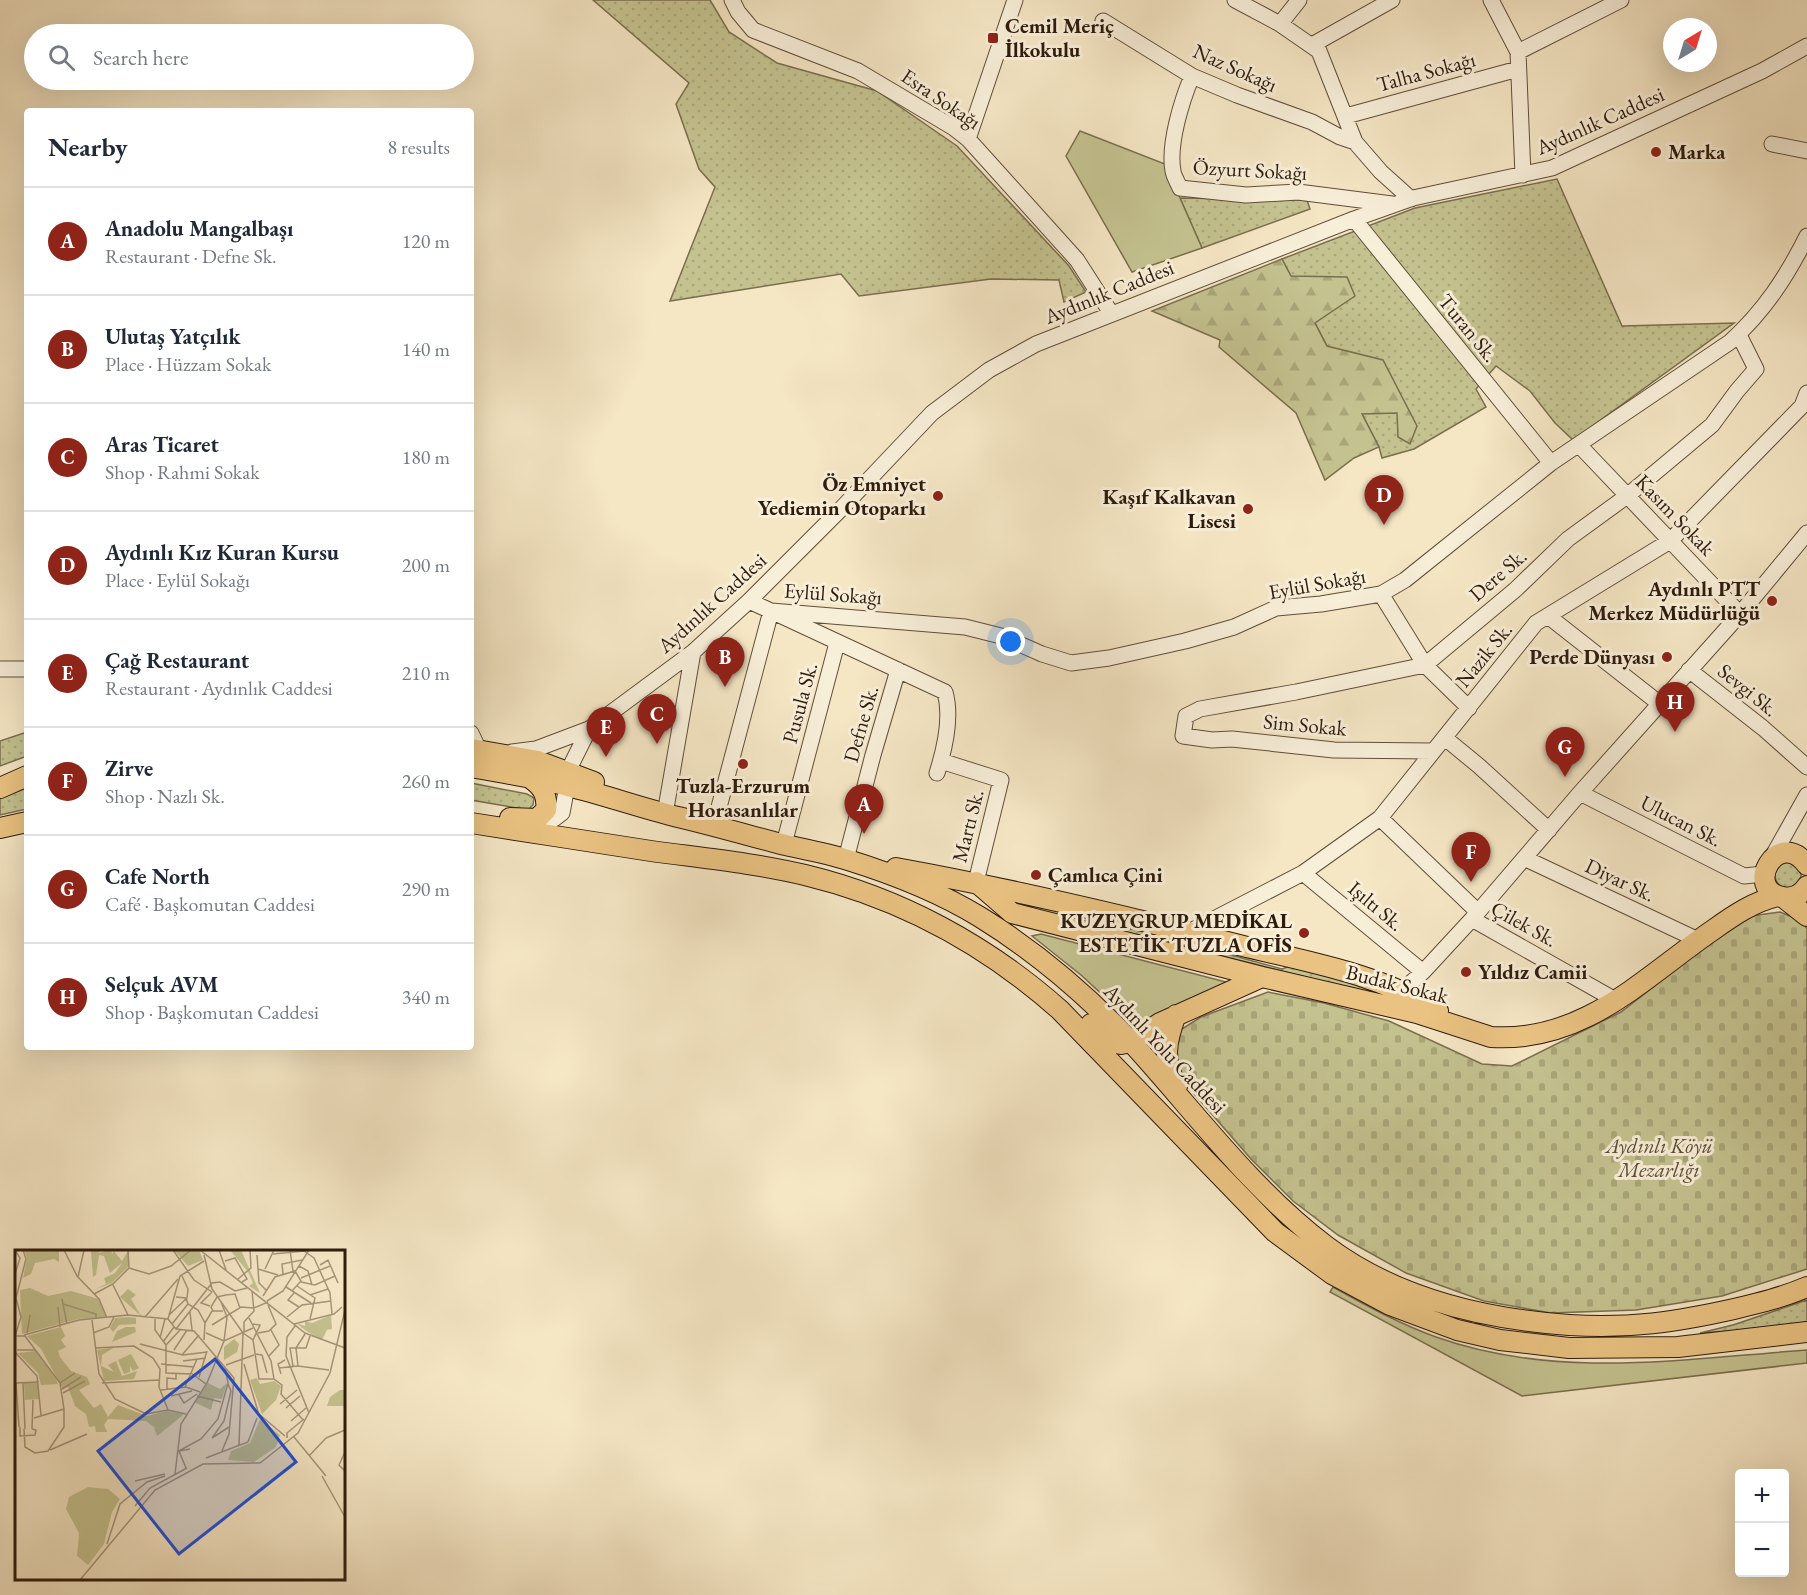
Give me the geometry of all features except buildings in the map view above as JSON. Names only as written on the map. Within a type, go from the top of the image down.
[{"type":"main road","name":"Aydınlı Yolu Caddesi","points":[[477,750],[530,778],[572,774],[664,814],[846,859],[908,881],[979,916],[1050,967],[1131,1042],[1284,1212],[1329,1248],[1366,1271],[1450,1305],[1492,1316],[1545,1323],[1627,1326],[1689,1319],[1778,1298],[1804,1287]]},
{"type":"main road","points":[[477,750],[538,761],[572,774]]},
{"type":"main road","points":[[0,788],[24,777]]},
{"type":"main road","points":[[474,817],[537,819],[546,810],[546,799],[542,787],[530,778]]},
{"type":"main road","points":[[0,828],[24,823]]},
{"type":"main road","points":[[474,823],[804,875],[856,890],[913,912],[1055,992],[1110,1042],[1122,1044],[1131,1042],[1176,1015],[1262,977]]},
{"type":"main road","points":[[1698,940],[1782,853],[1797,855],[1807,865]]},
{"type":"main road","name":"Budak Sokak","points":[[846,859],[976,882],[1218,939],[1369,978],[1402,991],[1462,1026]]},
{"type":"main road","points":[[1766,872],[1767,887],[1807,916]]},
{"type":"main road","name":"Budak Sokak","points":[[976,882],[1012,913],[1262,977],[1387,1005],[1462,1026]]},
{"type":"main road","points":[[1462,1026],[1491,1037],[1523,1036],[1556,1030],[1576,1023],[1617,1001],[1737,913],[1763,900],[1798,896],[1807,886]]},
{"type":"main road","points":[[988,953],[1032,984],[1060,1010],[1275,1232],[1332,1274],[1390,1305],[1457,1330],[1500,1340],[1569,1348],[1678,1347],[1807,1332]]},
{"type":"main road","points":[[1176,1015],[1166,1047],[1167,1062],[1174,1082],[1194,1114]]},
{"type":"street","name":"Esra Sokağı","points":[[732,0],[738,12],[753,30],[858,71],[954,128],[968,139],[1077,260],[1111,312]]},
{"type":"street","points":[[968,139],[1015,0]]},
{"type":"street","points":[[1235,0],[1280,24],[1319,51],[1355,142],[1404,202]]},
{"type":"street","points":[[1280,24],[1299,0]]},
{"type":"street","points":[[1312,45],[1392,0]]},
{"type":"street","points":[[1491,0],[1518,52],[1523,175]]},
{"type":"street","points":[[1518,52],[1621,0]]},
{"type":"street","name":"Naz Sokağı","points":[[1103,21],[1192,76],[1311,122],[1355,142]]},
{"type":"street","name":"Aydınlık Caddesi","points":[[537,819],[549,820],[558,817],[564,807],[572,774],[589,729],[693,652],[749,602],[932,413],[989,370],[1035,344],[1111,312],[1354,219],[1404,202],[1552,168],[1762,71],[1807,46]]},
{"type":"street","name":"Talha Sokağı","points":[[1346,116],[1518,69]]},
{"type":"street","name":"Özyurt Sokağı","points":[[1192,76],[1181,101],[1174,141],[1173,171],[1180,188],[1246,195],[1298,192],[1404,202]]},
{"type":"street","points":[[1772,144],[1807,151]]},
{"type":"street","name":"Turan Sk.","points":[[1354,219],[1551,463]]},
{"type":"street","name":"Eylül Sokağı","points":[[749,602],[771,611],[965,627],[1001,636],[1042,654],[1071,663],[1109,658],[1185,641],[1234,627],[1276,608],[1321,604],[1382,594],[1405,580],[1551,463],[1739,335],[1776,292],[1807,236]]},
{"type":"street","name":"Dere Sk.","points":[[1185,727],[1186,716],[1200,709],[1296,692],[1425,664],[1515,590],[1568,539],[1627,495],[1712,425],[1756,369],[1739,335]]},
{"type":"street","name":"Nazik Sk.","points":[[1189,932],[1303,873],[1380,818],[1536,624],[1670,541],[1802,406],[1807,393]]},
{"type":"street","name":"Kasım Sokak","points":[[1579,445],[1740,614]]},
{"type":"street","points":[[1387,1005],[1423,972],[1475,916],[1580,793],[1804,542]]},
{"type":"street","points":[[1382,594],[1425,664],[1469,708]]},
{"type":"street","points":[[714,826],[771,611],[898,670]]},
{"type":"street","points":[[1548,616],[1660,704]]},
{"type":"street","name":"Pusula Sk.","points":[[784,844],[837,643]]},
{"type":"street","points":[[664,814],[693,652]]},
{"type":"street","points":[[0,669],[24,669]]},
{"type":"street","name":"Martı Sk.","points":[[898,670],[945,692],[949,708],[939,767],[1001,780],[976,882]]},
{"type":"street","name":"Defne Sk.","points":[[846,859],[873,754],[898,670]]},
{"type":"street","name":"Sevgi Sk.","points":[[1689,670],[1807,767]]},
{"type":"street","name":"Sim Sokak","points":[[1185,727],[1183,736],[1212,740],[1232,739],[1334,750],[1434,751]]},
{"type":"street","points":[[477,750],[536,748],[589,729]]},
{"type":"street","points":[[1444,738],[1479,766],[1549,830]]},
{"type":"street","name":"Ulucan Sk.","points":[[1580,793],[1744,876],[1766,872]]},
{"type":"street","points":[[1766,872],[1807,795]]},
{"type":"street","name":"Çilek Sk.","points":[[1380,818],[1475,916],[1617,1001]]},
{"type":"street","name":"Diyar Sk.","points":[[1524,858],[1698,940]]},
{"type":"street","name":"Işıltı Sk.","points":[[1303,873],[1423,972]]},
{"type":"street","points":[[1184,956],[1218,939]]},
{"type":"street","points":[[1783,1334],[1807,1338]]},
{"type":"green space","points":[[593,0],[710,0],[729,32],[777,63],[877,91],[957,146],[1069,266],[1086,292],[1064,302],[1059,280],[991,279],[859,296],[841,274],[670,301],[715,187],[699,169],[676,104],[689,83]]},
{"type":"green space","points":[[1080,131],[1165,164],[1202,248],[1132,272],[1066,156]]},
{"type":"green space","points":[[1557,179],[1622,326],[1734,323],[1573,440],[1555,423],[1530,391],[1496,366],[1476,389],[1486,407],[1414,449],[1382,458],[1379,447],[1282,259],[1415,208]]},
{"type":"green space","points":[[1180,198],[1307,200],[1310,209],[1202,248]]},
{"type":"green space","points":[[1282,259],[1291,276],[1347,277],[1355,296],[1315,323],[1327,346],[1383,360],[1417,426],[1410,444],[1398,437],[1397,413],[1362,414],[1379,447],[1354,458],[1325,480],[1296,413],[1219,347],[1220,340],[1152,311]]},
{"type":"green space","points":[[24,733],[24,757],[0,766],[0,741]]},
{"type":"green space","points":[[474,784],[527,794],[534,798],[533,805],[528,810],[474,801]]},
{"type":"green space","points":[[24,789],[24,810],[0,815],[0,798]]},
{"type":"green space","points":[[1788,862],[1797,866],[1801,875],[1797,884],[1788,888],[1779,884],[1775,875],[1779,866]]},
{"type":"green space","points":[[998,893],[1203,943],[1202,946],[1184,946],[1003,903]]},
{"type":"green space","name":"Aydınlı Köyü Mezarlığı","points":[[1780,912],[1802,921],[1807,929],[1807,1269],[1722,1296],[1636,1310],[1551,1313],[1484,1301],[1406,1273],[1338,1235],[1293,1201],[1251,1159],[1183,1081],[1169,1057],[1174,1034],[1201,1017],[1268,992],[1324,1003],[1389,1021],[1482,1064],[1512,1066],[1621,1012],[1743,917]]},
{"type":"green space","points":[[1041,934],[1226,982],[1224,988],[1139,1023],[1129,1019],[1081,975],[1032,936]]},
{"type":"green space","points":[[1220,952],[1282,969],[1293,965],[1348,979],[1377,992],[1375,995],[1219,955]]},
{"type":"green space","points":[[1333,1287],[1371,1308],[1436,1337],[1482,1350],[1528,1358],[1620,1363],[1807,1350],[1807,1363],[1522,1396],[1330,1292]]},
{"type":"green space","points":[[1807,1300],[1807,1326],[1700,1333],[1733,1325]]},
{"type":"place","name":"Cemil Meriç İlkokulu","points":[[993,38]]},
{"type":"place","name":"Marka","points":[[1656,152]]},
{"type":"place","name":"Öz Emniyet Yediemin Otoparkı","points":[[938,496]]},
{"type":"place","name":"Kaşıf Kalkavan Lisesi","points":[[1248,509]]},
{"type":"place","name":"Aydınlı Kız Kuran Kursu","points":[[1384,525]]},
{"type":"place","name":"Aydınlı PTT Merkez Müdürlüğü","points":[[1772,601]]},
{"type":"place","name":"Perde Dünyası","points":[[1667,657]]},
{"type":"place","name":"Ulutaş Yatçılık","points":[[725,687]]},
{"type":"place","name":"Selçuk AVM","points":[[1675,732]]},
{"type":"place","name":"Aras Ticaret","points":[[657,744]]},
{"type":"place","name":"Çağ Restaurant","points":[[606,757]]},
{"type":"place","name":"Tuzla-Erzurum Horasanlılar","points":[[743,764]]},
{"type":"place","name":"Cafe North","points":[[1565,777]]},
{"type":"place","name":"Anadolu Mangalbaşı","points":[[864,834]]},
{"type":"place","name":"Çamlıca Çini","points":[[1036,875]]},
{"type":"place","name":"Zirve","points":[[1471,882]]},
{"type":"place","name":"KUZEYGRUP MEDİKAL ESTETİK TUZLA OFİS","points":[[1304,933]]},
{"type":"place","name":"Yıldız Camii","points":[[1466,972]]}]
